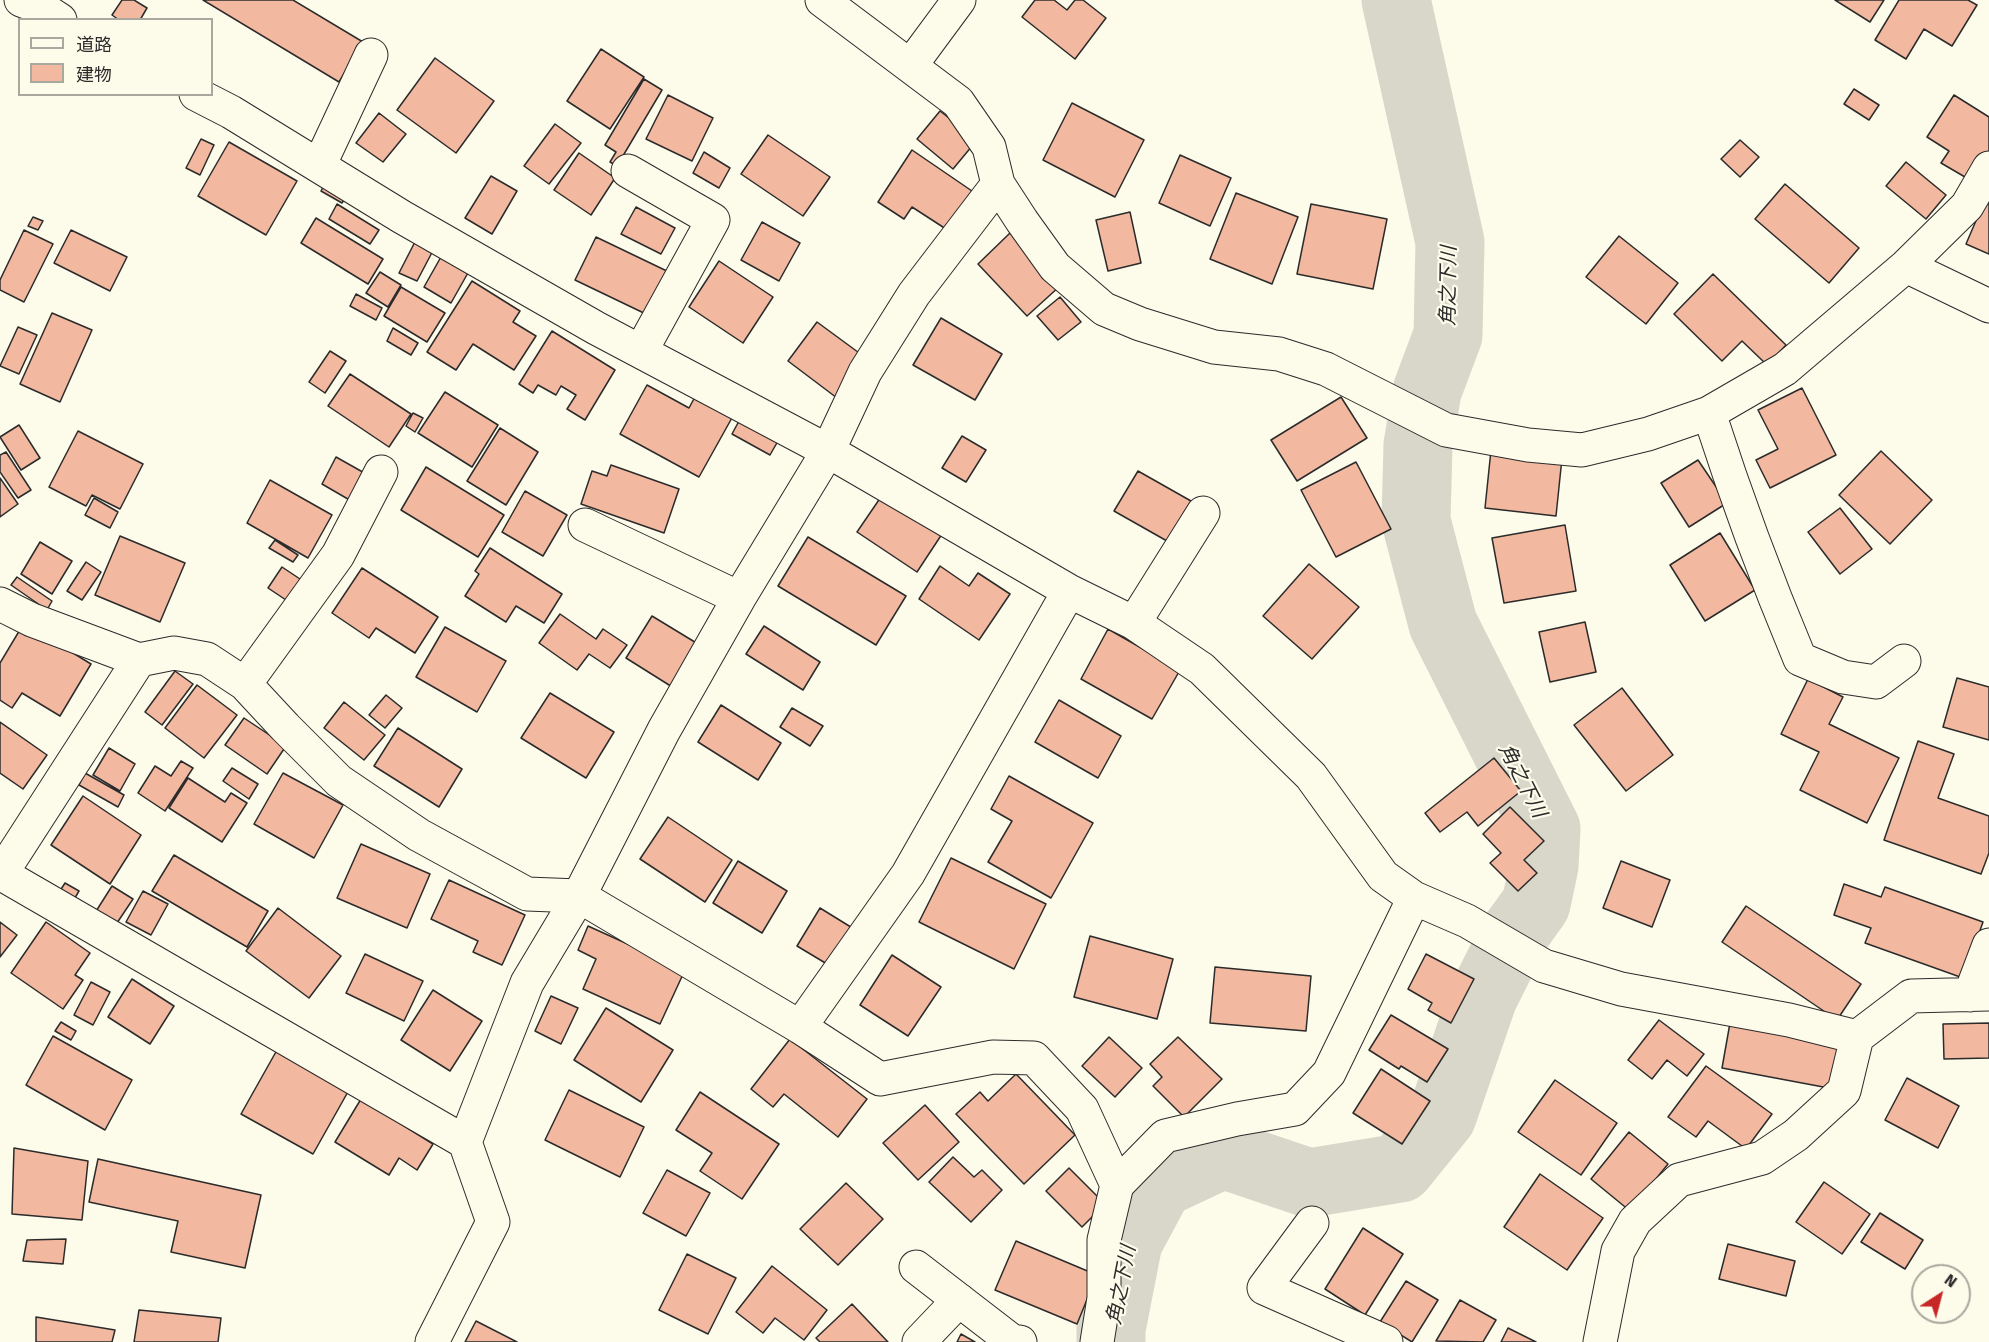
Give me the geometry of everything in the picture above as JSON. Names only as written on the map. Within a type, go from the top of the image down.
[{"type":"street","points":[[21,0],[40,7],[57,18]]},
{"type":"street","points":[[822,0],[958,102],[989,147],[998,184],[1055,267],[1104,309],[1140,324],[1214,347],[1279,354],[1326,369],[1446,430],[1528,445],[1582,450],[1648,434],[1710,413],[1785,369],[1906,266],[1967,206],[1989,168]]},
{"type":"street","points":[[911,65],[959,0]]},
{"type":"street","points":[[319,166],[372,55]]},
{"type":"street","points":[[200,96],[231,112],[402,217],[641,351],[828,451],[1069,591],[1134,623],[1202,669],[1311,776],[1383,876],[1414,898],[1467,921],[1544,966],[1621,989],[1789,1020],[1857,1037]]},
{"type":"street","points":[[628,171],[713,220],[641,351]]},
{"type":"street","points":[[432,1342],[493,1222],[465,1142],[527,983],[579,896],[664,730],[739,597],[828,451],[865,372],[914,294],[998,184]]},
{"type":"street","points":[[1906,266],[1989,306]]},
{"type":"street","points":[[1710,413],[1737,499],[1774,599],[1800,659],[1843,677],[1875,682],[1904,661]]},
{"type":"street","points":[[245,684],[338,555],[381,472]]},
{"type":"street","points":[[1134,623],[1203,513]]},
{"type":"street","points":[[585,525],[739,597]]},
{"type":"street","points":[[800,1027],[908,874],[1069,591]]},
{"type":"street","points":[[0,604],[32,620],[139,660],[174,653],[207,659],[245,684],[339,781],[419,836],[527,894],[579,896],[800,1027],[880,1079],[993,1057],[1034,1058],[1082,1109],[1117,1185]]},
{"type":"street","points":[[139,660],[1,873],[465,1142]]},
{"type":"street","points":[[1097,1342],[1104,1298],[1104,1240],[1117,1185],[1165,1136],[1237,1119],[1295,1109],[1329,1073],[1414,898]]},
{"type":"street","points":[[1600,1342],[1618,1251],[1635,1221],[1679,1180],[1762,1158],[1796,1135],[1844,1091],[1857,1037],[1911,996],[1979,994],[1989,945]]},
{"type":"street","points":[[1312,1223],[1264,1288],[1386,1342]]},
{"type":"street","points":[[916,1267],[1012,1341],[1020,1342]]},
{"type":"street","points":[[919,1342],[959,1300]]},
{"type":"building","points":[[122,0],[134,0],[147,8],[141,18],[116,18],[112,15]]},
{"type":"building","points":[[203,0],[293,0],[363,42],[339,82]]},
{"type":"building","points":[[1035,0],[1054,0],[1067,10],[1075,0],[1083,0],[1106,18],[1075,59],[1022,17]]},
{"type":"building","points":[[1835,0],[1884,0],[1870,22]]},
{"type":"building","points":[[1899,0],[1968,0],[1977,5],[1952,46],[1924,29],[1906,59],[1875,40]]},
{"type":"building","points":[[601,49],[644,77],[610,129],[567,101]]},
{"type":"building","points":[[435,58],[494,101],[456,153],[397,110]]},
{"type":"building","points":[[644,79],[662,90],[617,166],[610,162],[616,152],[605,145]]},
{"type":"building","points":[[1854,89],[1879,105],[1869,120],[1844,104]]},
{"type":"building","points":[[668,95],[713,118],[692,161],[646,139]]},
{"type":"building","points":[[1954,95],[1989,117],[1989,152],[1965,177],[1941,163],[1949,151],[1927,137]]},
{"type":"building","points":[[1072,103],[1144,140],[1115,197],[1043,160]]},
{"type":"building","points":[[940,111],[977,140],[953,169],[917,139]]},
{"type":"building","points":[[379,113],[406,134],[383,162],[356,143]]},
{"type":"building","points":[[555,124],[581,143],[549,184],[524,166]]},
{"type":"building","points":[[768,135],[830,177],[803,216],[741,174]]},
{"type":"building","points":[[201,139],[214,145],[200,175],[186,168]]},
{"type":"building","points":[[1740,140],[1759,157],[1740,177],[1721,159]]},
{"type":"building","points":[[229,142],[297,181],[266,235],[198,196]]},
{"type":"building","points":[[912,150],[972,191],[946,229],[912,207],[904,219],[878,202]]},
{"type":"building","points":[[704,152],[730,168],[719,188],[693,173]]},
{"type":"building","points":[[579,153],[615,178],[591,215],[554,190]]},
{"type":"building","points":[[1180,155],[1231,178],[1210,226],[1159,203]]},
{"type":"building","points":[[1906,162],[1946,195],[1926,219],[1886,186]]},
{"type":"building","points":[[491,176],[517,191],[492,234],[465,218]]},
{"type":"building","points":[[327,180],[349,192],[342,203],[321,191]]},
{"type":"building","points":[[1785,184],[1859,248],[1829,283],[1755,219]]},
{"type":"building","points":[[1236,193],[1298,217],[1272,284],[1210,259]]},
{"type":"building","points":[[1984,202],[1989,204],[1989,254],[1966,244]]},
{"type":"building","points":[[337,204],[379,230],[370,244],[329,219]]},
{"type":"building","points":[[1311,204],[1387,219],[1373,289],[1297,274]]},
{"type":"building","points":[[636,207],[675,228],[661,254],[621,234]]},
{"type":"building","points":[[1130,212],[1141,263],[1108,271],[1096,220]]},
{"type":"building","points":[[33,217],[43,221],[38,230],[28,226]]},
{"type":"building","points":[[316,218],[383,259],[368,284],[301,243]]},
{"type":"building","points":[[762,222],[800,243],[779,281],[741,260]]},
{"type":"building","points":[[24,230],[53,244],[24,302],[0,290],[0,280]]},
{"type":"building","points":[[71,230],[127,257],[110,291],[54,263]]},
{"type":"building","points":[[1010,233],[1060,286],[1027,316],[978,264]]},
{"type":"building","points":[[419,234],[437,243],[417,281],[399,273]]},
{"type":"building","points":[[1619,236],[1678,283],[1646,324],[1586,277]]},
{"type":"building","points":[[596,237],[671,273],[650,316],[575,280]]},
{"type":"building","points":[[446,248],[473,264],[451,303],[424,287]]},
{"type":"building","points":[[719,261],[773,297],[743,343],[689,307]]},
{"type":"building","points":[[380,272],[401,285],[388,307],[366,293]]},
{"type":"building","points":[[1713,274],[1786,345],[1767,365],[1742,341],[1722,361],[1674,314]]},
{"type":"building","points":[[472,281],[520,311],[513,322],[536,336],[514,370],[473,344],[456,370],[427,352]]},
{"type":"building","points":[[401,287],[445,313],[427,342],[384,316]]},
{"type":"building","points":[[356,294],[382,308],[376,320],[350,306]]},
{"type":"building","points":[[1060,297],[1081,322],[1058,340],[1037,316]]},
{"type":"building","points":[[52,313],[92,330],[60,402],[20,384]]},
{"type":"building","points":[[941,318],[1002,354],[975,400],[913,365]]},
{"type":"building","points":[[817,322],[866,358],[837,398],[788,361]]},
{"type":"building","points":[[18,327],[37,335],[19,374],[0,366]]},
{"type":"building","points":[[393,328],[418,343],[411,355],[387,341]]},
{"type":"building","points":[[552,331],[615,370],[585,420],[567,409],[576,395],[561,386],[556,395],[538,385],[533,393],[519,384]]},
{"type":"building","points":[[330,351],[346,361],[325,393],[309,382]]},
{"type":"building","points":[[350,374],[411,414],[389,447],[328,406]]},
{"type":"building","points":[[647,385],[689,408],[696,395],[733,416],[699,477],[620,434]]},
{"type":"building","points":[[1802,388],[1836,455],[1770,488],[1756,460],[1778,449],[1758,410]]},
{"type":"building","points":[[445,392],[498,425],[472,467],[418,433]]},
{"type":"building","points":[[1341,397],[1367,438],[1297,481],[1271,440]]},
{"type":"building","points":[[413,413],[423,418],[415,432],[406,426]]},
{"type":"building","points":[[739,421],[778,441],[770,455],[732,434]]},
{"type":"building","points":[[19,425],[40,458],[21,470],[0,437]]},
{"type":"building","points":[[500,428],[538,452],[506,505],[467,481]]},
{"type":"building","points":[[78,431],[143,464],[120,509],[92,495],[86,506],[49,487]]},
{"type":"building","points":[[962,436],[986,450],[966,482],[942,468]]},
{"type":"building","points":[[1491,450],[1562,458],[1556,516],[1485,508]]},
{"type":"building","points":[[1881,451],[1932,500],[1890,544],[1839,495]]},
{"type":"building","points":[[6,452],[31,490],[18,498],[0,472],[0,455]]},
{"type":"building","points":[[336,457],[368,475],[353,502],[322,484]]},
{"type":"building","points":[[1698,460],[1727,503],[1689,527],[1661,483]]},
{"type":"building","points":[[1356,462],[1391,529],[1336,557],[1301,490]]},
{"type":"building","points":[[611,465],[679,489],[664,533],[581,504],[592,471],[607,476]]},
{"type":"building","points":[[426,467],[504,515],[478,557],[401,510]]},
{"type":"building","points":[[1138,471],[1191,501],[1167,541],[1114,511]]},
{"type":"building","points":[[0,478],[18,504],[0,517]]},
{"type":"building","points":[[270,480],[332,515],[308,558],[247,523]]},
{"type":"building","points":[[525,491],[567,515],[543,556],[502,532]]},
{"type":"building","points":[[885,491],[944,531],[917,572],[857,532]]},
{"type":"building","points":[[94,498],[118,512],[110,528],[85,515]]},
{"type":"building","points":[[1840,508],[1872,549],[1840,574],[1808,532]]},
{"type":"building","points":[[1565,525],[1576,591],[1504,603],[1492,538]]},
{"type":"building","points":[[1720,533],[1755,590],[1705,621],[1670,565]]},
{"type":"building","points":[[120,536],[185,563],[160,622],[95,595]]},
{"type":"building","points":[[808,537],[906,596],[876,645],[778,586]]},
{"type":"building","points":[[275,540],[298,555],[293,562],[269,548]]},
{"type":"building","points":[[40,542],[72,561],[52,594],[21,574]]},
{"type":"building","points":[[490,548],[562,594],[544,623],[516,606],[506,622],[465,596],[479,574],[475,571]]},
{"type":"building","points":[[86,562],[101,572],[82,600],[67,591]]},
{"type":"building","points":[[1309,564],[1359,607],[1312,659],[1263,616]]},
{"type":"building","points":[[940,566],[969,586],[978,573],[1010,594],[979,640],[919,599]]},
{"type":"building","points":[[282,567],[303,581],[289,602],[268,588]]},
{"type":"building","points":[[362,568],[438,617],[415,653],[376,628],[369,638],[332,613]]},
{"type":"building","points":[[17,577],[52,601],[47,610],[11,585]]},
{"type":"building","points":[[560,614],[596,639],[603,629],[627,645],[610,668],[589,654],[577,670],[539,643]]},
{"type":"building","points":[[652,616],[703,647],[677,690],[626,658]]},
{"type":"building","points":[[1585,622],[1596,672],[1550,682],[1539,632]]},
{"type":"building","points":[[24,623],[91,664],[60,716],[22,693],[12,708],[0,700],[0,663]]},
{"type":"building","points":[[764,626],[820,662],[803,690],[746,654]]},
{"type":"building","points":[[445,627],[506,661],[477,712],[416,677]]},
{"type":"building","points":[[1108,629],[1180,670],[1152,719],[1081,679]]},
{"type":"building","points":[[175,671],[193,684],[162,725],[145,712]]},
{"type":"building","points":[[1957,678],[1989,687],[1989,740],[1943,727]]},
{"type":"building","points":[[1808,679],[1843,697],[1829,724],[1899,758],[1867,823],[1800,790],[1819,752],[1781,734]]},
{"type":"building","points":[[197,685],[237,715],[204,758],[165,728]]},
{"type":"building","points":[[1622,688],[1673,755],[1626,791],[1574,725]]},
{"type":"building","points":[[550,693],[614,732],[586,778],[521,738]]},
{"type":"building","points":[[386,695],[402,708],[385,728],[369,715]]},
{"type":"building","points":[[1059,700],[1121,736],[1098,778],[1035,742]]},
{"type":"building","points":[[344,702],[385,735],[364,760],[324,728]]},
{"type":"building","points":[[721,705],[781,743],[758,780],[698,742]]},
{"type":"building","points":[[792,708],[823,726],[810,746],[780,727]]},
{"type":"building","points":[[244,718],[286,746],[267,774],[225,745]]},
{"type":"building","points":[[0,722],[47,755],[23,789],[0,773]]},
{"type":"building","points":[[398,728],[462,769],[439,807],[374,766]]},
{"type":"building","points":[[1918,741],[1954,754],[1938,798],[1989,816],[1989,853],[1981,874],[1884,840]]},
{"type":"building","points":[[109,748],[135,764],[120,791],[93,775]]},
{"type":"building","points":[[1494,758],[1521,791],[1478,826],[1467,812],[1440,832],[1425,813]]},
{"type":"building","points":[[181,761],[193,768],[165,811],[138,793],[155,766],[171,776]]},
{"type":"building","points":[[232,768],[258,784],[249,799],[223,781]]},
{"type":"building","points":[[85,773],[124,795],[118,807],[79,785]]},
{"type":"building","points":[[283,773],[343,805],[314,858],[254,824]]},
{"type":"building","points":[[1009,776],[1093,823],[1051,898],[988,862],[1012,821],[991,809]]},
{"type":"building","points":[[188,778],[225,802],[231,793],[247,803],[222,842],[169,808]]},
{"type":"building","points":[[83,796],[141,835],[110,884],[51,845]]},
{"type":"building","points":[[1510,807],[1544,841],[1524,860],[1537,873],[1518,891],[1490,863],[1501,853],[1483,834]]},
{"type":"building","points":[[668,817],[732,860],[705,902],[640,859]]},
{"type":"building","points":[[361,844],[430,874],[407,928],[337,898]]},
{"type":"building","points":[[174,855],[268,911],[247,947],[152,891]]},
{"type":"building","points":[[951,858],[1046,904],[1014,969],[919,922]]},
{"type":"building","points":[[738,861],[787,891],[762,933],[713,903]]},
{"type":"building","points":[[1621,861],[1670,880],[1652,927],[1603,908]]},
{"type":"building","points":[[449,880],[525,915],[502,965],[473,952],[478,941],[431,919]]},
{"type":"building","points":[[65,883],[79,891],[72,903],[58,894]]},
{"type":"building","points":[[1844,884],[1881,897],[1885,887],[1983,922],[1963,978],[1865,943],[1871,928],[1834,915]]},
{"type":"building","points":[[112,886],[133,899],[113,929],[93,916]]},
{"type":"building","points":[[143,891],[168,904],[151,935],[126,922]]},
{"type":"building","points":[[1746,906],[1861,984],[1837,1020],[1722,942]]},
{"type":"building","points":[[278,908],[341,956],[309,998],[246,951]]},
{"type":"building","points":[[820,908],[854,929],[832,967],[797,946]]},
{"type":"building","points":[[0,922],[17,935],[0,957]]},
{"type":"building","points":[[46,922],[90,953],[75,975],[83,980],[63,1009],[11,973]]},
{"type":"building","points":[[588,926],[685,970],[660,1024],[583,989],[596,959],[578,950]]},
{"type":"building","points":[[1090,936],[1173,959],[1157,1019],[1074,997]]},
{"type":"building","points":[[365,954],[423,981],[404,1021],[346,993]]},
{"type":"building","points":[[1426,954],[1474,979],[1451,1023],[1428,1010],[1432,1003],[1408,989]]},
{"type":"building","points":[[892,955],[941,987],[908,1036],[860,1005]]},
{"type":"building","points":[[1215,967],[1311,976],[1306,1031],[1210,1023]]},
{"type":"building","points":[[132,979],[174,1006],[150,1044],[108,1017]]},
{"type":"building","points":[[91,982],[110,992],[93,1025],[74,1015]]},
{"type":"building","points":[[433,990],[482,1021],[450,1071],[401,1040]]},
{"type":"building","points":[[551,996],[578,1008],[561,1044],[535,1031]]},
{"type":"building","points":[[606,1008],[673,1050],[641,1102],[574,1060]]},
{"type":"building","points":[[1391,1015],[1448,1049],[1427,1082],[1401,1066],[1399,1069],[1369,1050]]},
{"type":"building","points":[[1659,1020],[1704,1054],[1687,1076],[1667,1060],[1652,1079],[1628,1060]]},
{"type":"building","points":[[61,1022],[76,1031],[71,1040],[55,1031]]},
{"type":"building","points":[[1730,1023],[1843,1044],[1834,1089],[1722,1068]]},
{"type":"building","points":[[1989,1023],[1989,1058],[1944,1059],[1943,1024]]},
{"type":"building","points":[[53,1036],[132,1080],[105,1130],[26,1085]]},
{"type":"building","points":[[1109,1037],[1142,1068],[1115,1097],[1082,1066]]},
{"type":"building","points":[[1178,1037],[1222,1079],[1184,1117],[1153,1086],[1162,1077],[1150,1064]]},
{"type":"building","points":[[790,1039],[867,1099],[838,1137],[784,1094],[773,1107],[751,1089]]},
{"type":"building","points":[[277,1050],[349,1090],[313,1154],[241,1114]]},
{"type":"building","points":[[1706,1066],[1772,1114],[1746,1149],[1708,1121],[1696,1137],[1668,1117]]},
{"type":"building","points":[[1381,1069],[1430,1101],[1402,1144],[1353,1113]]},
{"type":"building","points":[[1016,1074],[1075,1135],[1024,1184],[956,1114],[980,1092],[988,1101]]},
{"type":"building","points":[[1907,1078],[1959,1106],[1938,1148],[1885,1120]]},
{"type":"building","points":[[1555,1080],[1617,1123],[1581,1175],[1518,1132]]},
{"type":"building","points":[[569,1090],[644,1127],[620,1177],[545,1140]]},
{"type":"building","points":[[700,1092],[779,1144],[742,1199],[700,1171],[712,1153],[676,1130]]},
{"type":"building","points":[[361,1099],[433,1144],[417,1170],[399,1158],[389,1175],[335,1142]]},
{"type":"building","points":[[925,1105],[959,1142],[918,1180],[883,1143]]},
{"type":"building","points":[[1629,1132],[1668,1164],[1630,1211],[1591,1179]]},
{"type":"building","points":[[14,1148],[88,1161],[82,1220],[12,1214]]},
{"type":"building","points":[[953,1157],[974,1177],[982,1170],[1002,1190],[971,1222],[929,1182]]},
{"type":"building","points":[[98,1159],[261,1195],[245,1268],[171,1252],[178,1221],[89,1202]]},
{"type":"building","points":[[1069,1168],[1105,1204],[1082,1227],[1046,1191]]},
{"type":"building","points":[[667,1170],[710,1193],[686,1236],[643,1213]]},
{"type":"building","points":[[1540,1174],[1603,1218],[1567,1270],[1504,1227]]},
{"type":"building","points":[[1824,1182],[1870,1214],[1842,1254],[1796,1222]]},
{"type":"building","points":[[846,1183],[883,1219],[838,1265],[800,1229]]},
{"type":"building","points":[[1880,1213],[1923,1240],[1905,1269],[1861,1242]]},
{"type":"building","points":[[1363,1228],[1403,1254],[1365,1315],[1325,1289]]},
{"type":"building","points":[[66,1239],[63,1264],[23,1261],[27,1240]]},
{"type":"building","points":[[1016,1241],[1097,1275],[1077,1324],[995,1290]]},
{"type":"building","points":[[1728,1244],[1795,1261],[1786,1296],[1719,1279]]},
{"type":"building","points":[[687,1254],[736,1278],[708,1334],[659,1310]]},
{"type":"building","points":[[772,1266],[827,1310],[804,1340],[775,1318],[763,1333],[736,1312]]},
{"type":"building","points":[[1406,1281],[1438,1300],[1412,1342],[1380,1322]]},
{"type":"building","points":[[1460,1300],[1496,1320],[1483,1342],[1436,1341]]},
{"type":"building","points":[[852,1304],[888,1342],[820,1342],[816,1338]]},
{"type":"building","points":[[139,1310],[221,1318],[218,1342],[134,1342]]},
{"type":"building","points":[[36,1317],[115,1330],[112,1342],[36,1342]]},
{"type":"building","points":[[476,1321],[517,1342],[465,1342]]},
{"type":"building","points":[[1508,1328],[1536,1342],[1501,1342]]},
{"type":"building","points":[[961,1334],[975,1342],[957,1342]]},
{"type":"waterway","name":"角之下川","points":[[1111,1342],[1111,1329],[1128,1242],[1159,1184],[1223,1154],[1309,1183],[1400,1168],[1442,1116],[1483,997],[1515,933],[1536,904],[1544,866],[1546,829],[1443,624],[1416,521],[1418,445],[1427,391],[1448,335],[1450,242],[1396,0]]}]
